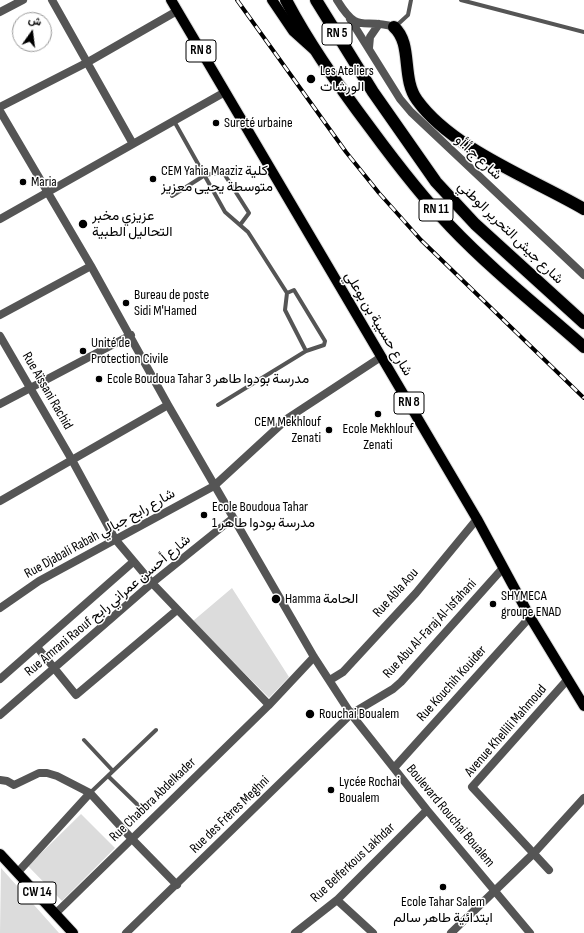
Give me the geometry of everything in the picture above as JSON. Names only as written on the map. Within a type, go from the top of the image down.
[{"type":"highway","name":"RN 11","points":[[286,0],[314,50],[392,158],[452,228],[584,347]]},
{"type":"highway","name":"شارع جيش التحرير الوطني","points":[[316,0],[369,86],[436,182],[475,224],[584,323]]},
{"type":"highway","points":[[394,27],[398,30],[403,40],[407,78],[416,100],[428,114],[470,147],[584,209]]},
{"type":"main road","name":"RN 8","points":[[171,0],[225,92]]},
{"type":"main road","name":"RN 11","points":[[272,0],[293,32],[314,50]]},
{"type":"main road","name":"شارع حسيبة بن بوعلي","points":[[225,92],[477,518],[530,617],[584,706]]},
{"type":"main road","name":"CW 14","points":[[2,859],[18,872],[73,933]]},
{"type":"street","points":[[0,12],[23,0]]},
{"type":"street","points":[[52,0],[133,144]]},
{"type":"street","name":"شارع ج.أ.أو","points":[[337,0],[400,99],[411,112],[584,275]]},
{"type":"street","points":[[0,107],[88,62],[177,11]]},
{"type":"street","points":[[350,19],[362,25],[379,24],[394,27]]},
{"type":"street","points":[[368,48],[370,37],[379,24]]},
{"type":"street","points":[[0,219],[225,92]]},
{"type":"street","name":"Boulevard Rouchai Boualem","points":[[0,111],[3,123],[91,266],[131,335],[168,406],[314,657],[351,714],[530,933]]},
{"type":"street","points":[[0,315],[91,266]]},
{"type":"street","points":[[0,404],[131,335]]},
{"type":"street","name":"Rue Aïssani Rachid","points":[[0,336],[72,460],[115,539],[133,562],[177,610],[269,705]]},
{"type":"street","name":"Rue Djabali Rabah شارع رابح جبالي","points":[[0,608],[39,581],[214,486],[288,418],[381,357]]},
{"type":"street","points":[[0,501],[168,406]]},
{"type":"street","name":"Rue Amrani Raouf شارع أحسن عمراني رابح","points":[[0,715],[152,583],[233,518]]},
{"type":"street","name":"Rue Abla Aou","points":[[330,680],[343,672],[416,593],[477,518]]},
{"type":"street","points":[[0,679],[133,562]]},
{"type":"street","name":"Rue Abu Al-Faraj Al-Isfahani","points":[[351,714],[393,689],[401,682],[503,568]]},
{"type":"street","points":[[37,647],[76,695],[177,610]]},
{"type":"street","name":"Rue Kouchih Kouider","points":[[394,768],[530,617]]},
{"type":"street","name":"Rue Chabbra Abdelkader","points":[[55,914],[269,705],[314,657]]},
{"type":"street","name":"Avenue Khellili Mahmoud","points":[[550,870],[472,787],[568,679]]},
{"type":"street","name":"Rue des Frères Meghni","points":[[126,933],[351,714]]},
{"type":"street","points":[[0,780],[7,781],[14,785],[39,773],[47,773],[57,776],[90,793],[177,885]]},
{"type":"street","points":[[18,872],[90,793]]},
{"type":"street","points":[[451,933],[534,853],[584,798]]},
{"type":"street","name":"Rue Belferkous Lakhdar","points":[[295,933],[337,900],[428,810]]},
{"type":"street","points":[[337,900],[373,933]]},
{"type":"lane","points":[[394,27],[408,15],[411,0]]},
{"type":"lane","points":[[461,0],[584,32]]},
{"type":"lane","points":[[174,120],[225,212],[248,232],[287,293],[285,310],[306,351]]},
{"type":"lane","points":[[172,196],[205,175],[219,171],[225,173],[249,213],[240,225]]},
{"type":"lane","points":[[218,405],[306,351],[324,345],[325,341],[294,290],[287,293]]},
{"type":"lane","points":[[90,793],[156,730]]},
{"type":"lane","points":[[84,740],[113,771]]},
{"type":"lane","points":[[108,776],[140,808]]},
{"type":"shaded area","points":[[232,588],[289,677],[269,698],[193,621]]},
{"type":"shaded area","points":[[81,814],[115,848],[62,901],[28,866]]},
{"type":"shaded area","points":[[1,868],[59,933],[0,933]]},
{"type":"railway","points":[[237,0],[346,152],[379,193],[421,240],[584,398]]},
{"type":"place","name":"Les Ateliers الورشات","points":[[311,79]]},
{"type":"place","name":"Sureté urbaine","points":[[216,123]]},
{"type":"place","name":"CEM Yahia Maaziz كلية متوسطة يحيى معزيز","points":[[153,179]]},
{"type":"place","name":"Maria","points":[[23,182]]},
{"type":"place","name":"عزيزي مخبر التحاليل الطبية","points":[[83,224]]},
{"type":"place","name":"Bureau de poste Sidi M'Hamed","points":[[126,303]]},
{"type":"place","name":"Unité de Protection Civile","points":[[83,351]]},
{"type":"place","name":"Ecole Boudoua Tahar 3 مدرسة بودوا طاهر","points":[[99,379]]},
{"type":"place","name":"Ecole Mekhlouf Zenati","points":[[378,414]]},
{"type":"place","name":"CEM Mekhlouf Zenati","points":[[329,430]]},
{"type":"place","name":"Ecole Boudoua Tahar 1 مدرسة بودوا طاهر","points":[[204,515]]},
{"type":"place","name":"Hamma الحامة","points":[[276,599]]},
{"type":"place","name":"SHYMECA groupe ENAD","points":[[493,604]]},
{"type":"place","name":"Rouchai Boualem","points":[[310,714]]},
{"type":"place","name":"Lycée Rochai Boualem","points":[[331,790]]},
{"type":"place","name":"Ecole Tahar Salem ابتدائية طاهر سالم","points":[[443,887]]}]
